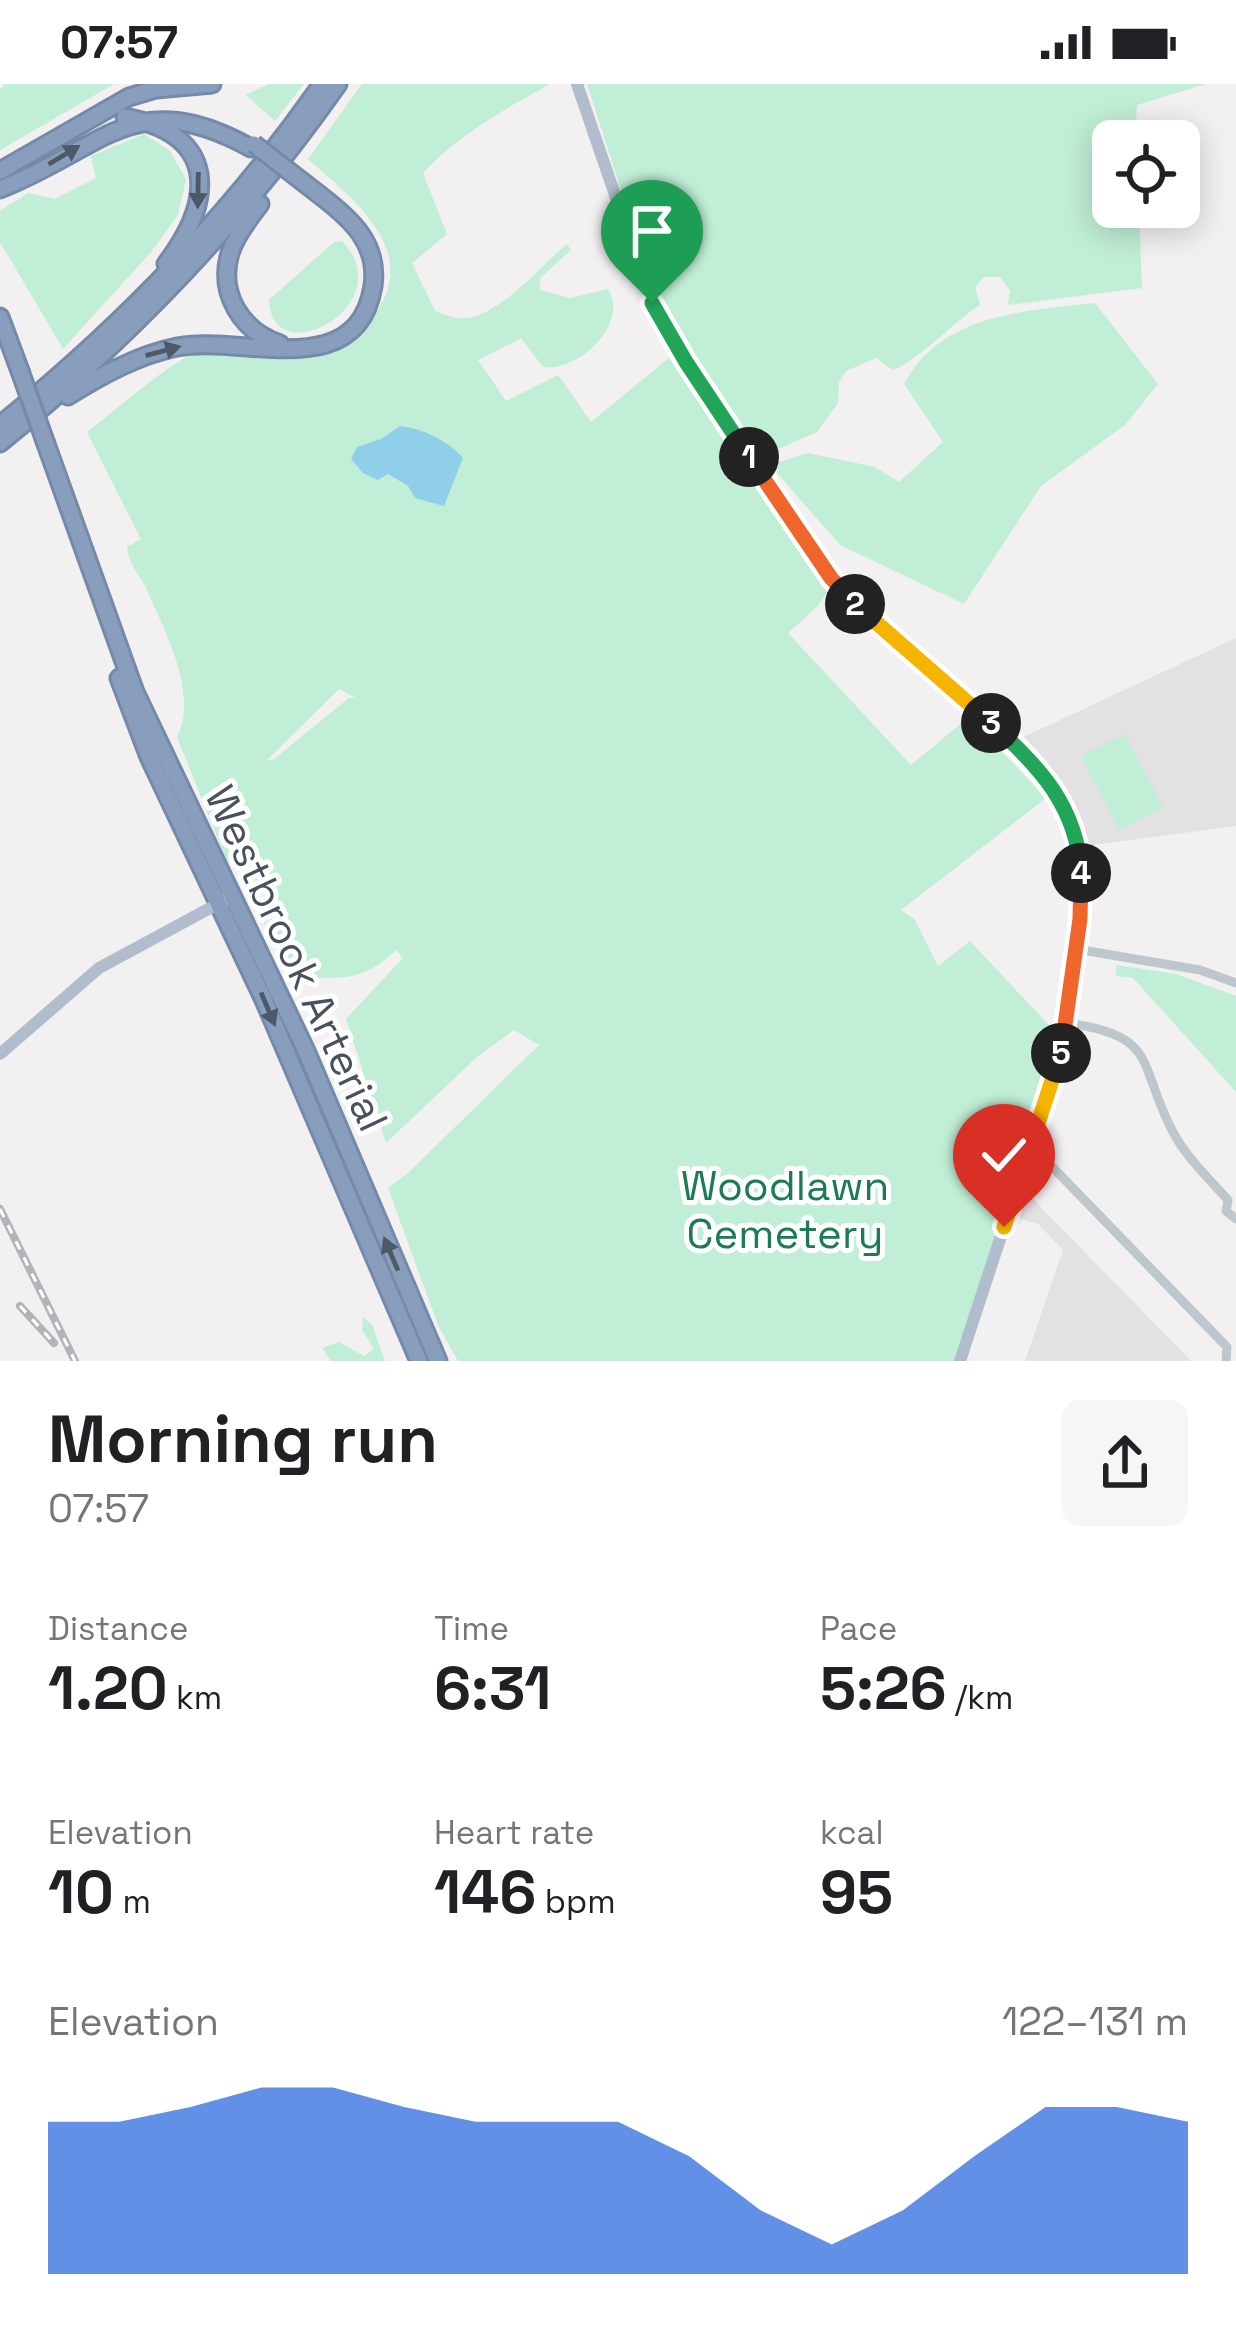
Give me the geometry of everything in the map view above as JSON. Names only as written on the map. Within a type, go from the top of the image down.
[{"type":"highway","points":[[0,171],[142,92],[212,84]]},
{"type":"highway","points":[[0,425],[96,343],[183,258],[265,162],[322,84]]},
{"type":"highway","points":[[0,442],[150,311],[199,260],[298,141],[338,84]]},
{"type":"highway","points":[[47,405],[130,362],[171,348],[214,343],[302,350],[323,346],[358,321],[368,302],[373,266],[357,226],[214,115],[173,103],[130,106],[91,120]]},
{"type":"highway","points":[[0,189],[72,152],[125,117],[161,109],[190,111],[253,146]]},
{"type":"highway","points":[[96,343],[171,258],[201,200],[199,171],[181,140],[158,124],[125,117]]},
{"type":"highway","points":[[298,141],[298,151],[234,242],[226,270],[229,292],[241,318],[276,343],[298,346],[326,340],[350,323],[365,298],[368,262],[361,242],[319,198]]},
{"type":"highway","name":"Westbrook Arterial","points":[[0,317],[95,583],[99,616],[134,718],[306,1051],[438,1361]]},
{"type":"highway","name":"Westbrook Arterial","points":[[226,900],[419,1361]]},
{"type":"main road","points":[[577,84],[660,319],[793,523],[845,594],[1030,758],[1057,793],[1074,827],[1080,853],[1076,950],[1061,1053],[960,1361]]},
{"type":"main road","points":[[0,1054],[99,968],[226,900]]},
{"type":"street","points":[[1076,950],[1200,970],[1236,983]]},
{"type":"street","points":[[1066,1023],[1115,1032],[1133,1045],[1146,1063],[1173,1133],[1232,1199],[1227,1214],[1236,1219]]},
{"type":"street","points":[[1032,1146],[1232,1346],[1226,1361]]},
{"type":"shaded area","points":[[1236,638],[1236,826],[1085,846],[1064,786],[1017,740]]},
{"type":"shaded area","points":[[1025,1191],[1191,1361],[1025,1361],[1063,1250],[1038,1224],[1016,1217]]},
{"type":"green space","points":[[5,84],[114,84],[0,150],[0,90]]},
{"type":"green space","points":[[269,84],[304,84],[275,121],[246,95]]},
{"type":"green space","name":"Woodlawn Cemetery","points":[[362,84],[550,84],[467,135],[423,173],[447,234],[412,263],[435,311],[463,318],[486,312],[511,296],[567,244],[571,250],[540,278],[540,290],[570,298],[608,289],[613,302],[607,330],[585,353],[557,366],[543,367],[521,338],[478,360],[506,401],[558,375],[591,422],[669,358],[829,588],[818,606],[788,633],[911,765],[969,717],[1046,798],[901,910],[915,920],[938,966],[970,941],[1059,1036],[955,1361],[458,1361],[438,1325],[388,1188],[539,1045],[514,1030],[478,1056],[386,1143],[346,1019],[403,958],[396,950],[371,969],[348,977],[291,977],[265,926],[261,909],[270,899],[266,888],[226,859],[177,737],[184,701],[177,663],[127,547],[141,539],[87,432],[192,354],[312,358],[342,346],[366,325],[384,300],[390,276],[388,253],[364,212],[308,159]],"holes":[[[339,689],[356,698],[349,698],[266,761]]]},
{"type":"green space","points":[[587,84],[1206,84],[1137,105],[1136,120],[1092,120],[1092,228],[1140,228],[1142,288],[1008,305],[1010,291],[1000,277],[984,277],[975,287],[980,305],[904,365],[893,370],[876,358],[846,371],[839,382],[838,403],[817,432],[760,457],[688,354],[650,281]]},
{"type":"green space","points":[[144,134],[170,151],[186,179],[178,215],[151,252],[63,349],[0,242],[0,211],[28,193],[55,199],[96,178],[91,156]]},
{"type":"green space","points":[[342,241],[356,265],[357,288],[346,308],[330,323],[310,331],[290,331],[276,322],[269,300],[334,242]]},
{"type":"green space","points":[[1095,303],[1158,384],[1125,425],[1041,486],[964,604],[840,545],[777,473],[779,462],[808,453],[875,467],[899,482],[943,442],[904,384],[920,360],[963,329],[987,320]]},
{"type":"green space","points":[[1125,734],[1163,807],[1119,830],[1081,756]]},
{"type":"green space","points":[[1116,965],[1176,974],[1236,996],[1236,1092],[1133,978],[1116,976]]},
{"type":"green space","points":[[363,1317],[372,1325],[385,1361],[331,1361],[322,1348],[339,1342],[364,1356],[374,1349],[362,1330]]},
{"type":"water","points":[[400,426],[434,436],[463,458],[444,506],[415,498],[408,486],[388,474],[378,480],[363,473],[351,459],[357,447]]},
{"type":"railway","points":[[0,1209],[75,1361]]},
{"type":"railway","points":[[20,1306],[54,1343]]},
{"type":"route","points":[[652,303],[686,362],[831,578],[876,624],[1030,758],[1057,793],[1074,827],[1082,879],[1080,919],[1061,1053],[1004,1227]]}]
